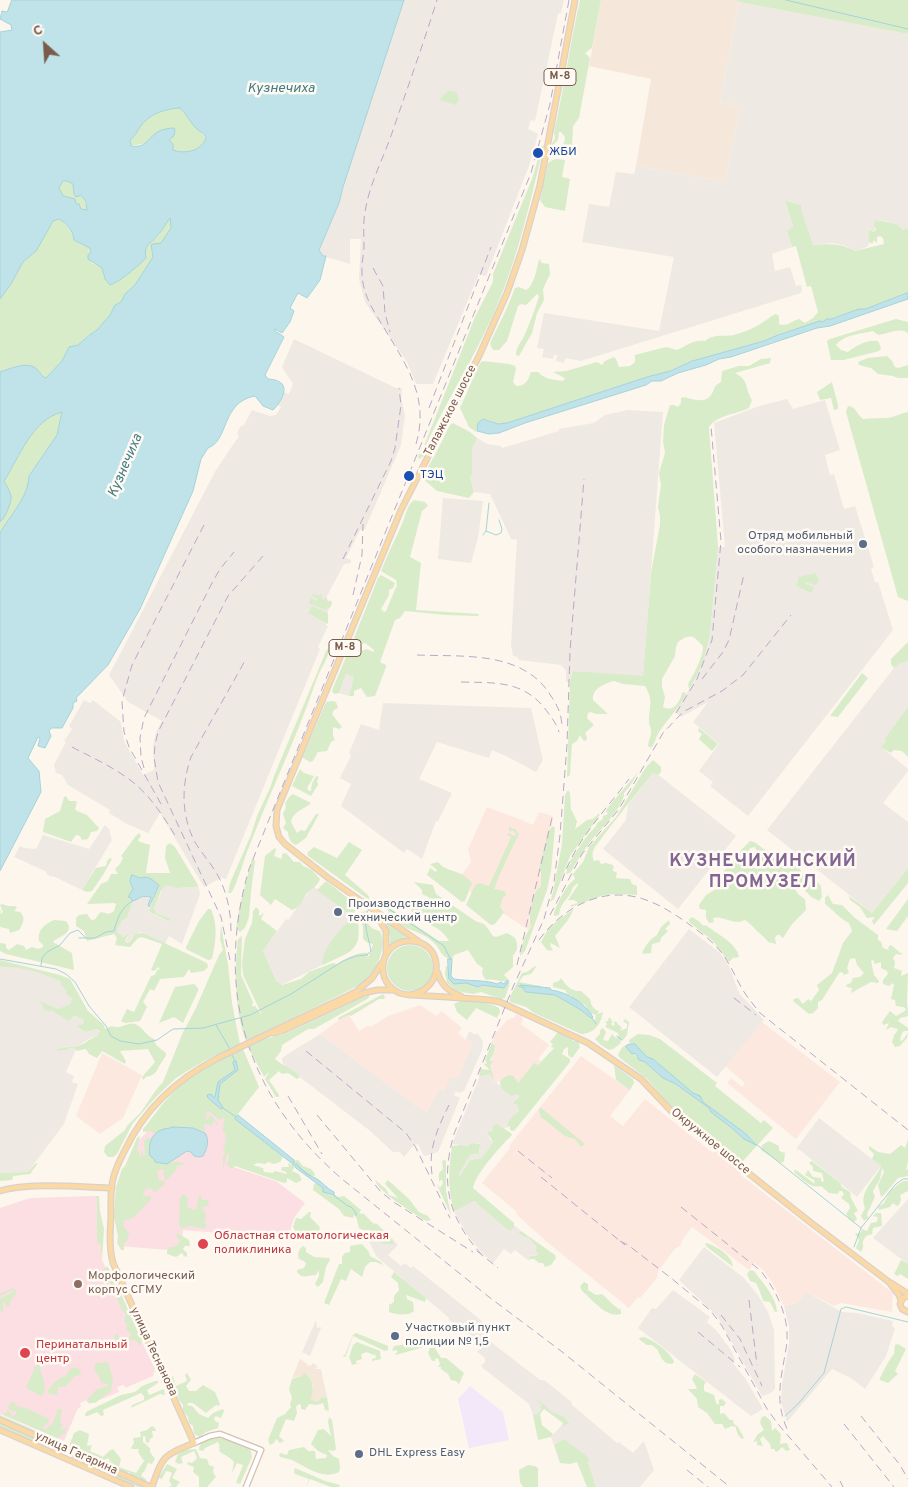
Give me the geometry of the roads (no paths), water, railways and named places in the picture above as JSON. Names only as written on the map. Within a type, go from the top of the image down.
[{"type":"main road","name":"Талажское шоссе","points":[[372,908],[326,877],[284,844],[279,837],[276,826],[277,810],[401,510],[479,356],[507,293],[522,250],[540,185],[575,0]]},
{"type":"main road","name":"М-8","points":[[372,908],[428,948],[436,962],[439,978],[447,989],[467,998]]},
{"type":"main road","name":"М-8","points":[[372,908],[386,931],[387,947],[383,975],[386,982],[394,990],[401,994],[467,998]]},
{"type":"main road","points":[[0,1191],[32,1187],[112,1188],[116,1168],[136,1129],[152,1107],[185,1077],[218,1058],[356,992],[372,978],[392,948],[400,943],[412,941],[421,943]]},
{"type":"main road","points":[[411,995],[422,992],[429,987],[435,978],[437,970]]},
{"type":"main road","points":[[259,1038],[284,1030],[364,993],[377,990],[394,990]]},
{"type":"main road","name":"Окружное шоссе","points":[[467,998],[500,1002],[596,1048],[640,1079],[675,1115],[810,1222],[908,1295]]},
{"type":"main road","name":"улица Теснанова","points":[[112,1188],[112,1260],[194,1443]]},
{"type":"main road","name":"Окружное шоссе","points":[[890,1282],[899,1295],[902,1309],[908,1312]]},
{"type":"main road","points":[[901,1301],[908,1295]]},
{"type":"main road","name":"улица Гагарина","points":[[0,1420],[152,1487]]},
{"type":"main road","name":"улица Гагарина","points":[[0,1430],[131,1487]]},
{"type":"main road","points":[[152,1487],[164,1458],[170,1453],[220,1434],[261,1450],[246,1487]]},
{"type":"water","name":"Кузнечиха","points":[[12,0],[404,0],[339,203],[319,250],[323,256],[326,256],[320,280],[307,298],[298,293],[290,308],[294,311],[290,322],[282,333],[274,330],[284,337],[265,375],[268,379],[276,380],[283,386],[284,390],[281,400],[273,410],[263,406],[255,396],[244,400],[236,406],[219,438],[215,444],[208,448],[201,459],[193,491],[140,609],[108,665],[76,698],[77,701],[73,703],[73,708],[62,728],[51,728],[49,731],[51,736],[45,748],[38,746],[40,738],[38,737],[28,758],[39,771],[41,792],[0,871],[0,533],[22,499],[29,476],[57,435],[62,412],[52,416],[43,423],[21,450],[4,481],[10,492],[11,499],[6,514],[0,522],[0,372],[26,365],[36,368],[46,378],[62,361],[69,347],[78,345],[97,330],[110,315],[115,305],[121,302],[125,294],[135,285],[153,257],[151,245],[161,243],[171,228],[170,218],[160,233],[148,245],[145,253],[146,258],[137,267],[110,285],[105,279],[102,268],[88,259],[88,255],[91,252],[90,248],[74,240],[71,230],[62,221],[59,219],[53,221],[36,251],[23,262],[0,299],[0,32],[12,30],[11,25],[0,19],[2,11],[7,12]],"holes":[[[180,108],[196,128],[203,133],[206,138],[204,143],[192,151],[182,152],[173,150],[173,144],[169,140],[174,136],[174,128],[159,131],[142,145],[131,146],[130,140],[144,122],[163,111]],[[64,181],[73,184],[74,194],[76,197],[81,195],[86,202],[87,210],[81,209],[79,204],[76,204],[75,199],[63,196],[59,188]]]},
{"type":"water","points":[[908,293],[908,299],[830,326],[817,328],[731,357],[719,359],[661,381],[652,381],[646,385],[499,433],[489,434],[477,431],[478,423],[483,419],[498,424],[507,423],[670,371],[692,361],[764,341],[859,309],[865,309]]},
{"type":"water","points":[[132,875],[148,878],[159,885],[149,907],[151,897],[141,897],[132,901],[128,897],[133,889],[130,882]]},
{"type":"water","points":[[448,959],[452,959],[451,976],[454,979],[497,984],[501,982],[504,984],[506,981],[509,981],[504,988],[482,985],[478,987],[466,983],[454,984],[449,979]]},
{"type":"water","points":[[521,985],[550,988],[569,996],[585,1007],[593,1017],[591,1018],[555,995],[526,992]]},
{"type":"water","points":[[635,1044],[647,1057],[653,1059],[693,1093],[700,1096],[703,1102],[746,1134],[756,1145],[744,1139],[711,1112],[709,1108],[676,1084],[663,1078],[645,1062],[639,1060],[636,1054],[631,1053],[626,1047],[627,1045]]},
{"type":"water","points":[[234,1061],[236,1061],[238,1070],[220,1084],[218,1100],[223,1108],[221,1109],[207,1095],[211,1094],[215,1097],[218,1082],[235,1070]]},
{"type":"water","points":[[238,1115],[294,1160],[294,1165],[235,1119]]},
{"type":"water","points":[[173,1127],[193,1128],[205,1133],[207,1144],[203,1156],[194,1156],[191,1152],[187,1151],[167,1164],[155,1162],[149,1152],[153,1137],[161,1130]]},
{"type":"water","points":[[297,1164],[304,1172],[319,1180],[334,1192],[334,1195],[323,1192],[323,1188],[296,1168]]},
{"type":"waterway","points":[[786,0],[908,29]]},
{"type":"waterway","points":[[483,535],[486,531],[489,503]]},
{"type":"waterway","points":[[486,531],[496,535],[501,533],[502,529],[499,520]]},
{"type":"waterway","points":[[79,938],[95,938],[106,932],[114,931],[123,910],[133,901]]},
{"type":"waterway","points":[[372,906],[377,901],[444,946],[451,960]]},
{"type":"waterway","points":[[0,959],[56,969],[66,974],[75,982],[89,1006],[106,1026],[111,1036],[120,1041],[139,1044],[157,1040],[173,1029],[203,1028],[250,1015],[291,994],[343,961],[356,956],[367,955],[371,951],[366,929],[366,918],[369,909]]},
{"type":"waterway","points":[[41,966],[42,958],[47,952],[60,945],[70,933],[78,930],[86,938]]},
{"type":"waterway","points":[[518,986],[525,988]]},
{"type":"waterway","points":[[592,1018],[596,1024]]},
{"type":"waterway","points":[[216,1025],[230,1049]]},
{"type":"waterway","points":[[617,1036],[622,1040]]},
{"type":"waterway","points":[[231,1053],[235,1061]]},
{"type":"waterway","points":[[223,1108],[236,1117]]},
{"type":"waterway","points":[[756,1144],[861,1228]]},
{"type":"waterway","points":[[300,1168],[310,1176]]},
{"type":"waterway","points":[[854,1247],[861,1228],[895,1185],[903,1179],[908,1179]]},
{"type":"waterway","points":[[333,1195],[351,1207],[356,1216]]},
{"type":"waterway","points":[[785,1416],[798,1404],[824,1373],[841,1309],[846,1307],[908,1322]]},
{"type":"railway","points":[[416,444],[420,426],[420,409],[417,393],[405,363],[372,307],[363,284],[364,220],[373,182],[392,133],[437,0]]},
{"type":"railway","points":[[569,0],[550,104],[531,173],[249,869],[239,914],[235,957],[238,999],[246,1039],[261,1077],[282,1113],[309,1147],[342,1179],[730,1487]]},
{"type":"railway","points":[[429,408],[491,247]]},
{"type":"railway","points":[[373,268],[383,286],[385,313],[390,332]]},
{"type":"railway","points":[[343,559],[391,461],[395,448],[401,405],[399,388]]},
{"type":"railway","points":[[676,713],[697,679],[712,640],[721,541],[711,426]]},
{"type":"railway","points":[[482,1255],[461,1227],[450,1199],[448,1184],[450,1152],[454,1134],[513,987],[544,919],[554,882],[560,835],[567,745],[570,651],[584,479]]},
{"type":"railway","points":[[353,595],[362,555],[363,524]]},
{"type":"railway","points":[[161,804],[129,747],[124,732],[122,701],[132,665],[204,525]]},
{"type":"railway","points":[[144,768],[141,757],[140,738],[144,718],[212,583],[220,569],[234,552]]},
{"type":"railway","points":[[230,960],[221,917],[158,782],[154,757],[158,732],[228,596],[263,556]]},
{"type":"railway","points":[[702,679],[723,652],[729,640],[744,574]]},
{"type":"railway","points":[[550,915],[582,854],[619,809],[663,733],[683,712],[722,691],[743,675],[791,615]]},
{"type":"railway","points":[[417,655],[491,659],[525,670],[539,681],[558,707],[562,728]]},
{"type":"railway","points":[[231,931],[229,907],[222,883],[197,845],[188,826],[184,807],[184,787],[191,757],[246,659]]},
{"type":"railway","points":[[461,682],[505,684],[524,691],[542,705],[554,721],[559,732]]},
{"type":"railway","points":[[72,747],[132,781],[147,795],[176,837]]},
{"type":"railway","points":[[562,881],[567,867],[582,840],[629,779]]},
{"type":"railway","points":[[517,965],[552,818]]},
{"type":"railway","points":[[539,940],[557,920],[568,912],[579,905],[604,896],[631,896],[660,906],[686,922],[717,948],[744,992],[760,1013],[908,1130]]},
{"type":"railway","points":[[734,998],[756,1015]]},
{"type":"railway","points":[[306,1051],[406,1133],[416,1148],[450,1218]]},
{"type":"railway","points":[[288,1096],[322,1154]]},
{"type":"railway","points":[[432,1174],[431,1156],[433,1147],[449,1105]]},
{"type":"railway","points":[[317,1115],[381,1192],[395,1203],[473,1252]]},
{"type":"railway","points":[[518,1151],[552,1178]]},
{"type":"railway","points":[[541,1177],[625,1245]]},
{"type":"railway","points":[[681,1207],[761,1271],[778,1298],[787,1328],[780,1400],[781,1410],[788,1431]]},
{"type":"railway","points":[[620,1241],[671,1278],[711,1311],[722,1326],[767,1409],[832,1487]]},
{"type":"railway","points":[[477,1251],[498,1268]]},
{"type":"railway","points":[[749,1300],[757,1365]]},
{"type":"railway","points":[[721,1315],[740,1339],[762,1386]]},
{"type":"railway","points":[[698,1332],[740,1367]]},
{"type":"railway","points":[[861,1416],[900,1465],[908,1479]]},
{"type":"railway","points":[[844,1424],[894,1487]]},
{"type":"railway","points":[[687,1470],[708,1487]]},
{"type":"railway","points":[[840,1481],[843,1487]]},
{"type":"place","name":"ЖБИ","points":[[538,153]]},
{"type":"place","name":"ТЭЦ","points":[[409,476]]},
{"type":"place","name":"Отряд мобильный особого назначения","points":[[863,544]]},
{"type":"place","name":"Производственно технический центр","points":[[338,912]]},
{"type":"place","name":"Областная стоматологическая поликлиника","points":[[203,1244]]},
{"type":"place","name":"Морфологический корпус СГМУ","points":[[78,1284]]},
{"type":"place","name":"Участковый пункт полиции № 1,5","points":[[395,1336]]},
{"type":"place","name":"Перинатальный центр","points":[[25,1353]]},
{"type":"place","name":"DHL Express Easy","points":[[359,1454]]},
{"type":"district","name":"КУЗНЕЧИХИНСКИЙ ПРОМУЗЕЛ","points":[[763,872]]}]
